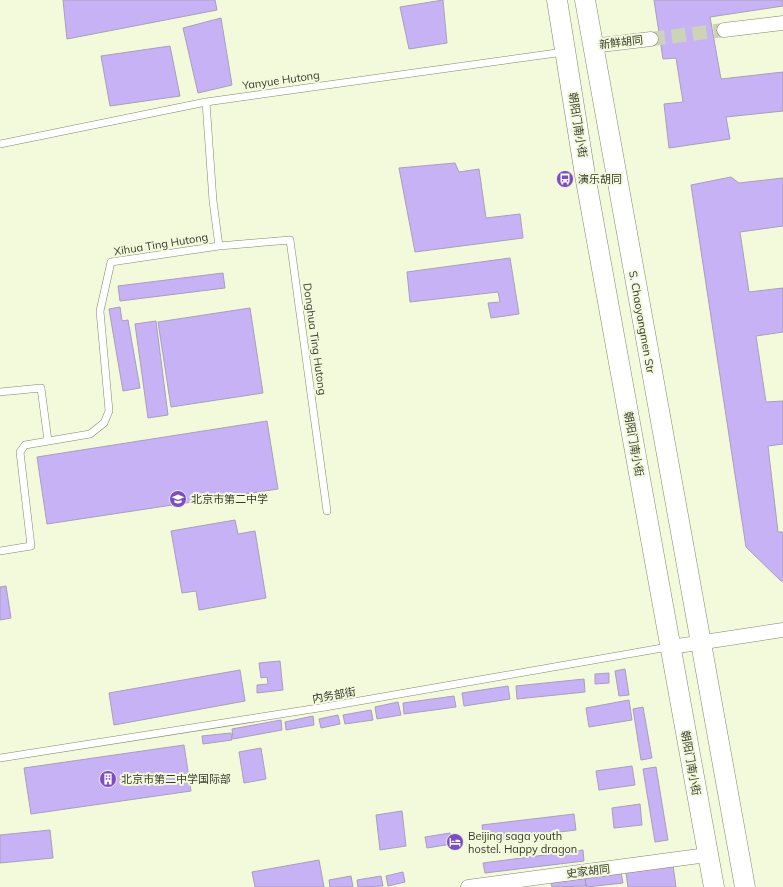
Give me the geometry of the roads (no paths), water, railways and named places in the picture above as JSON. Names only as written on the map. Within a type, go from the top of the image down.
[{"type":"main road","name":"朝阳门南小街","points":[[557,0],[586,175],[707,855],[714,887]]},
{"type":"main road","name":"S. Chaoyangmen Str","points":[[585,0],[592,46],[700,643]]},
{"type":"main road","points":[[700,643],[745,887]]},
{"type":"street","points":[[724,30],[783,23]]},
{"type":"street","name":"新鲜胡同","points":[[592,46],[651,39]]},
{"type":"street","points":[[671,647],[783,630]]},
{"type":"street","name":"史家胡同","points":[[468,887],[492,885],[707,855]]},
{"type":"lane","name":"Yanyue Hutong","points":[[0,144],[206,102],[566,52]]},
{"type":"lane","name":"Xihua Ting Hutong","points":[[0,550],[31,546],[20,452],[26,445],[90,434],[104,423],[109,411],[100,311],[111,262],[219,246],[213,201],[206,102]]},
{"type":"lane","name":"Donghua Ting Hutong","points":[[219,246],[290,240],[327,511]]},
{"type":"lane","points":[[0,392],[41,388],[48,441]]},
{"type":"lane","name":"内务部街","points":[[0,758],[325,708],[671,647]]},
{"type":"tunnel","points":[[651,39],[724,30]]},
{"type":"place","name":"演乐胡同","points":[[565,179]]},
{"type":"place","name":"北京市第二中学","points":[[178,499]]},
{"type":"place","name":"北京市第二中学国际部","points":[[108,779]]},
{"type":"place","name":"Beijing saga youth hostel. Happy dragon","points":[[455,842]]}]
